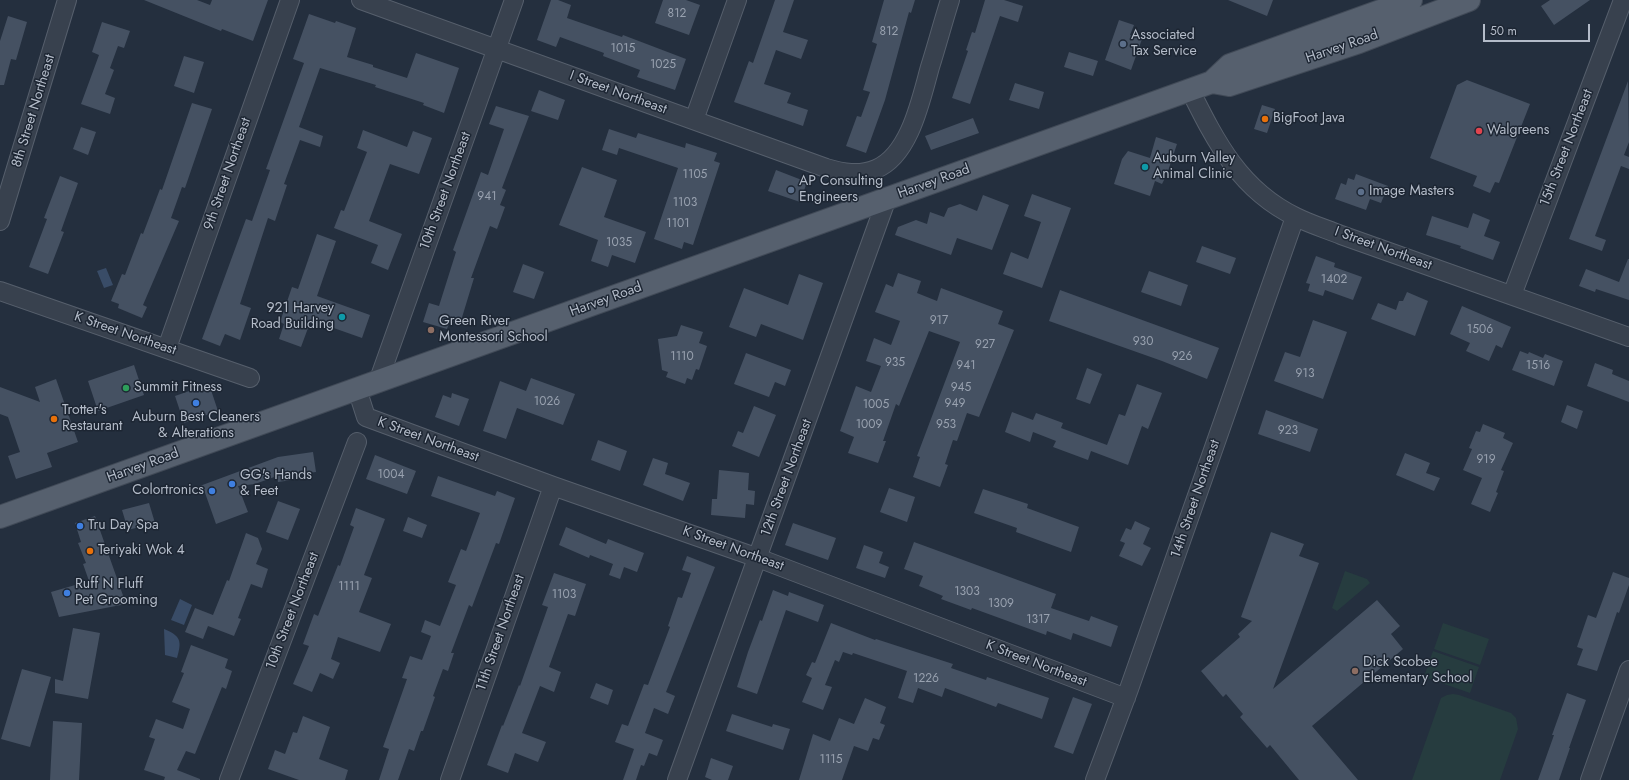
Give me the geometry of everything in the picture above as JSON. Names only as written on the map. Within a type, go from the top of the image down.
[{"type":"main road","points":[[1359,42],[1371,28],[1413,11],[1414,6],[1411,0]]},
{"type":"main road","name":"Harvey Road","points":[[0,517],[1212,82],[1230,65],[1411,0]]},
{"type":"main road","name":"Harvey Road","points":[[1212,82],[1229,85],[1359,42],[1469,0]]},
{"type":"street","name":"8th Street Northeast","points":[[0,221],[67,0]]},
{"type":"street","name":"9th Street Northeast","points":[[167,348],[290,0]]},
{"type":"street","name":"I Street Northeast","points":[[361,0],[826,168],[845,173],[861,174],[877,169],[891,160],[909,131],[918,109],[950,0]]},
{"type":"street","name":"10th Street Northeast","points":[[378,382],[514,0]]},
{"type":"street","points":[[694,120],[737,0]]},
{"type":"street","name":"15th Street Northeast","points":[[1512,295],[1623,0]]},
{"type":"street","name":"I Street Northeast","points":[[1190,90],[1215,140],[1231,162],[1261,194],[1275,205],[1295,217],[1341,235],[1629,337]]},
{"type":"street","name":"12th Street Northeast","points":[[677,780],[887,198]]},
{"type":"street","name":"14th Street Northeast","points":[[1095,780],[1126,698],[1295,217]]},
{"type":"street","name":"K Street Northeast","points":[[0,291],[250,378]]},
{"type":"street","name":"K Street Northeast","points":[[357,389],[366,417],[553,486],[758,558],[1126,698]]},
{"type":"street","name":"10th Street Northeast","points":[[229,780],[357,442]]},
{"type":"street","name":"11th Street Northeast","points":[[450,780],[553,486]]},
{"type":"street","points":[[1590,780],[1629,670]]},
{"type":"green space","points":[[1345,571],[1367,579],[1370,583],[1337,611],[1332,608]]},
{"type":"green space","points":[[1443,623],[1489,639],[1480,665],[1434,649]]},
{"type":"green space","points":[[1433,651],[1479,667],[1470,693],[1424,677]]},
{"type":"green space","points":[[1453,694],[1511,713],[1516,718],[1518,729],[1500,780],[1412,780],[1441,698]]},
{"type":"water","points":[[106,268],[113,285],[104,288],[97,271]]},
{"type":"water","points":[[180,599],[192,605],[184,625],[171,620]]},
{"type":"water","points":[[164,629],[174,634],[179,640],[180,643],[177,658],[165,655]]},
{"type":"building","points":[[144,0],[197,0],[210,5],[212,0],[268,0],[253,41],[222,29],[221,31]]},
{"type":"building","points":[[551,0],[558,0],[571,5],[567,18],[622,37],[623,35],[686,59],[675,90],[637,77],[640,70],[603,56],[604,53],[560,37],[556,47],[537,40]]},
{"type":"building","points":[[663,0],[686,0],[700,5],[689,35],[655,23]]},
{"type":"building","points":[[775,0],[794,0],[783,32],[808,40],[801,59],[776,50],[764,84],[791,93],[787,103],[808,110],[803,126],[734,102],[749,61],[753,63]]},
{"type":"building","points":[[884,0],[915,0],[911,13],[909,12],[885,100],[866,153],[846,146],[857,116],[861,117],[870,92],[863,90],[877,44],[872,42]]},
{"type":"building","points":[[985,0],[1004,0],[1023,6],[1018,22],[1000,16],[970,104],[952,98],[968,51],[966,50],[972,32],[975,33]]},
{"type":"building","points":[[1228,0],[1273,0],[1267,16]]},
{"type":"building","points":[[1550,0],[1590,0],[1554,25],[1541,6]]},
{"type":"building","points":[[309,14],[335,23],[336,21],[356,28],[347,57],[373,65],[373,67],[407,78],[416,53],[459,68],[444,113],[423,105],[424,103],[375,87],[376,85],[320,68],[299,127],[323,136],[320,147],[300,140],[284,184],[287,185],[275,221],[268,218],[240,304],[251,308],[240,340],[225,334],[220,346],[202,339],[246,219],[252,221],[270,170],[266,169],[304,63],[293,59]]},
{"type":"building","points":[[8,16],[27,22],[16,60],[11,59],[4,85],[0,85],[0,41]]},
{"type":"building","points":[[1119,20],[1134,25],[1130,35],[1142,39],[1131,70],[1105,60]]},
{"type":"building","points":[[102,22],[130,31],[124,48],[118,46],[110,68],[114,70],[105,94],[115,98],[110,114],[81,104],[99,55],[92,52]]},
{"type":"building","points":[[1069,52],[1098,61],[1093,76],[1064,67]]},
{"type":"building","points":[[184,56],[204,62],[194,93],[174,86]]},
{"type":"building","name":"Walgreens","points":[[1467,80],[1530,104],[1499,183],[1495,182],[1490,193],[1473,186],[1477,176],[1430,158],[1457,85]]},
{"type":"building","points":[[1628,81],[1629,142],[1624,155],[1629,157],[1629,169],[1621,166],[1595,236],[1606,240],[1602,251],[1569,239]]},
{"type":"building","points":[[1015,83],[1044,92],[1039,109],[1009,100]]},
{"type":"building","points":[[539,90],[565,100],[558,120],[531,111]]},
{"type":"building","points":[[192,103],[212,109],[185,188],[182,187],[171,218],[179,221],[143,305],[147,307],[142,318],[118,308],[119,304],[111,301],[122,274],[125,275],[141,233],[143,234],[160,189],[162,190]]},
{"type":"building","name":"BigFoot Java","points":[[1262,105],[1275,109],[1267,133],[1254,129]]},
{"type":"building","points":[[496,106],[529,116],[502,188],[506,190],[500,205],[505,207],[497,229],[490,226],[471,278],[474,278],[460,324],[450,321],[447,329],[423,322],[429,303],[439,306],[456,252],[453,250],[481,172],[488,175],[504,129],[489,124]]},
{"type":"building","points":[[973,118],[979,133],[931,150],[925,136]]},
{"type":"building","points":[[81,127],[96,132],[88,155],[73,149]]},
{"type":"building","points":[[609,129],[636,138],[638,133],[685,148],[686,143],[717,153],[714,161],[720,163],[693,245],[684,242],[682,249],[654,239],[678,168],[619,148],[617,155],[602,150]]},
{"type":"building","points":[[363,130],[407,147],[413,131],[432,138],[419,174],[390,164],[369,221],[402,234],[388,270],[371,263],[378,245],[334,228],[341,210],[344,211],[367,152],[357,148]]},
{"type":"building","name":"Auburn Valley Animal Clinic","points":[[1156,137],[1177,144],[1162,184],[1155,181],[1150,196],[1114,184],[1122,159],[1128,151],[1150,158]]},
{"type":"building","points":[[582,167],[617,180],[604,217],[646,232],[635,263],[612,255],[608,267],[591,261],[598,240],[559,225]]},
{"type":"building","points":[[776,170],[807,182],[800,202],[768,191]]},
{"type":"building","name":"Image Masters","points":[[1356,174],[1388,186],[1381,203],[1370,199],[1366,210],[1335,199],[1341,183],[1346,185],[1348,178],[1354,180]]},
{"type":"building","points":[[60,176],[78,183],[61,231],[64,232],[48,274],[29,267],[47,219],[44,218]]},
{"type":"building","points":[[1032,194],[1071,208],[1042,288],[1003,274],[1011,252],[1028,259],[1041,222],[1024,216]]},
{"type":"building","points":[[983,195],[1009,205],[992,250],[957,238],[951,255],[895,235],[898,227],[916,220],[927,224],[930,212],[944,217],[948,208],[960,204],[977,211]]},
{"type":"building","points":[[1473,213],[1490,220],[1484,236],[1500,242],[1493,260],[1460,248],[1461,246],[1426,235],[1432,216],[1468,228]]},
{"type":"building","name":"921 Harvey Road Building","points":[[317,234],[336,241],[317,296],[370,315],[362,338],[311,320],[301,347],[279,339],[284,324],[280,322],[292,287],[298,289]]},
{"type":"building","points":[[1202,246],[1236,258],[1230,274],[1196,262]]},
{"type":"building","points":[[1316,256],[1335,263],[1334,267],[1362,277],[1353,300],[1325,290],[1323,296],[1308,291],[1310,284],[1306,283]]},
{"type":"building","points":[[1628,259],[1629,300],[1596,289],[1595,292],[1579,286],[1586,269],[1619,282]]},
{"type":"building","points":[[523,264],[544,272],[534,299],[513,292]]},
{"type":"building","points":[[1149,271],[1188,285],[1181,306],[1141,292]]},
{"type":"building","points":[[898,273],[921,281],[917,293],[937,301],[941,288],[1003,311],[998,324],[1014,330],[979,417],[967,413],[957,441],[953,440],[945,464],[948,465],[940,487],[913,477],[920,457],[917,456],[960,342],[929,331],[899,406],[896,404],[883,441],[886,441],[878,463],[848,453],[854,437],[840,431],[856,386],[871,392],[881,366],[866,361],[874,338],[891,345],[900,321],[875,312],[886,284],[893,287]]},
{"type":"building","points":[[799,274],[823,283],[803,340],[761,324],[756,337],[729,327],[744,288],[788,305]]},
{"type":"building","points":[[1060,290],[1219,348],[1207,379],[1162,361],[1049,321]]},
{"type":"building","points":[[1407,292],[1428,301],[1415,336],[1371,319],[1378,303],[1396,310],[1399,301],[1403,301]]},
{"type":"building","points":[[1462,306],[1511,327],[1502,348],[1496,345],[1489,361],[1466,351],[1470,343],[1450,334]]},
{"type":"building","points":[[1313,320],[1347,332],[1323,399],[1274,381],[1285,352],[1300,357]]},
{"type":"building","points":[[681,325],[703,332],[699,343],[707,346],[699,370],[696,369],[692,380],[687,378],[685,384],[666,377],[668,372],[662,370],[658,339],[677,336]]},
{"type":"building","points":[[1520,351],[1528,354],[1529,352],[1543,358],[1545,354],[1563,361],[1554,386],[1512,370]]},
{"type":"building","points":[[746,353],[791,370],[785,386],[775,382],[769,397],[734,384]]},
{"type":"building","points":[[1595,363],[1613,370],[1612,374],[1629,381],[1629,402],[1587,386]]},
{"type":"building","points":[[134,365],[144,395],[98,411],[88,381]]},
{"type":"building","points":[[1087,368],[1102,374],[1090,404],[1076,399]]},
{"type":"building","points":[[531,378],[575,394],[563,425],[517,408],[506,439],[483,431],[500,381],[526,391]]},
{"type":"building","points":[[56,379],[78,442],[47,453],[52,467],[16,479],[8,456],[20,452],[8,417],[0,414],[0,387],[40,402],[35,387]]},
{"type":"building","points":[[209,384],[218,411],[184,423],[175,396]]},
{"type":"building","points":[[1137,384],[1162,393],[1148,429],[1142,426],[1128,465],[1091,451],[1088,460],[1053,447],[1056,441],[1033,432],[1030,442],[1005,432],[1012,412],[1033,420],[1036,413],[1063,423],[1061,428],[1107,445],[1119,414],[1125,416]]},
{"type":"building","points":[[452,393],[469,399],[459,426],[435,417],[443,395],[451,398]]},
{"type":"building","points":[[1567,405],[1583,411],[1577,429],[1561,422]]},
{"type":"building","points":[[754,406],[776,415],[759,457],[732,446],[738,431],[743,433]]},
{"type":"building","points":[[1266,410],[1318,429],[1310,452],[1258,434]]},
{"type":"building","points":[[1483,424],[1505,433],[1503,438],[1513,443],[1501,470],[1504,471],[1496,492],[1498,493],[1490,512],[1471,504],[1482,478],[1463,470],[1472,449],[1469,448],[1476,431],[1480,432]]},
{"type":"building","points":[[598,440],[627,451],[620,471],[591,460]]},
{"type":"building","points":[[313,452],[316,472],[299,474],[299,479],[278,482],[277,476],[255,484],[238,486],[248,512],[216,524],[204,490],[198,491],[197,487],[278,457]]},
{"type":"building","points":[[1405,453],[1430,463],[1426,473],[1440,478],[1434,491],[1396,475]]},
{"type":"building","points":[[375,455],[416,471],[407,494],[366,479]]},
{"type":"building","points":[[653,458],[668,463],[665,474],[690,483],[683,501],[643,485]]},
{"type":"building","points":[[719,470],[749,473],[748,490],[755,491],[754,505],[746,504],[745,518],[711,515],[712,499],[717,499]]},
{"type":"building","points":[[438,476],[495,496],[497,491],[515,498],[499,544],[496,543],[472,607],[469,605],[451,653],[454,653],[448,671],[443,669],[433,696],[435,697],[423,731],[421,731],[414,751],[409,749],[398,780],[379,780],[389,749],[383,747],[407,679],[402,678],[410,656],[422,660],[431,636],[421,632],[425,620],[440,626],[456,585],[448,582],[461,549],[466,551],[480,513],[431,496]]},
{"type":"building","points":[[889,488],[915,497],[907,522],[880,512]]},
{"type":"building","points":[[983,489],[1028,504],[1027,508],[1079,527],[1071,552],[1016,532],[1017,528],[974,513]]},
{"type":"building","points":[[278,501],[300,509],[288,540],[266,532]]},
{"type":"building","points":[[149,503],[155,523],[128,530],[122,510]]},
{"type":"building","points":[[356,508],[385,519],[364,575],[372,578],[359,612],[391,624],[380,652],[338,637],[331,659],[340,663],[333,679],[320,673],[312,692],[293,684],[309,646],[303,644],[314,614],[318,616],[338,565],[340,566],[354,527],[350,525]]},
{"type":"building","points":[[95,516],[126,604],[59,617],[51,592],[89,581],[83,564],[86,563],[78,543],[81,542],[75,523]]},
{"type":"building","points":[[408,517],[427,525],[422,538],[403,531]]},
{"type":"building","points":[[1135,521],[1150,528],[1143,544],[1151,548],[1142,566],[1119,556],[1125,543],[1120,541],[1126,528],[1131,530]]},
{"type":"building","points":[[793,523],[836,538],[828,560],[785,545]]},
{"type":"building","points":[[566,527],[606,544],[608,539],[644,553],[637,572],[624,567],[620,579],[609,575],[613,564],[590,555],[589,558],[559,545]]},
{"type":"building","points":[[1271,532],[1304,544],[1299,556],[1319,563],[1273,689],[1377,600],[1400,626],[1391,634],[1403,649],[1312,726],[1358,780],[1299,780],[1270,745],[1267,748],[1240,717],[1243,714],[1226,694],[1223,697],[1201,671],[1240,637],[1238,634],[1252,621],[1241,617]]},
{"type":"building","points":[[246,533],[258,538],[262,549],[256,564],[268,569],[262,588],[251,584],[238,618],[241,619],[234,636],[208,626],[203,639],[185,632],[195,608],[213,615],[227,580],[229,581]]},
{"type":"building","points":[[914,542],[1056,594],[1051,608],[1089,621],[1091,616],[1118,626],[1111,647],[1073,633],[1071,640],[1047,631],[1046,635],[972,608],[971,610],[941,599],[943,596],[919,586],[923,576],[904,569]]},
{"type":"building","points":[[864,545],[883,552],[879,563],[889,567],[885,578],[856,568]]},
{"type":"building","points":[[687,556],[715,567],[666,692],[675,696],[668,714],[654,708],[645,733],[663,740],[657,756],[649,753],[644,766],[641,765],[636,780],[623,780],[634,749],[615,742],[622,724],[628,726],[644,684],[648,685],[670,627],[668,626],[678,597],[682,598],[691,573],[682,570]]},
{"type":"building","points":[[1613,572],[1629,578],[1629,585],[1619,613],[1617,612],[1597,671],[1577,665],[1583,649],[1577,647],[1588,615],[1596,618]]},
{"type":"building","points":[[554,573],[586,584],[575,616],[568,614],[549,667],[561,672],[554,692],[540,686],[522,733],[546,742],[538,762],[515,753],[508,773],[487,765],[502,725],[503,726],[519,685],[520,686],[548,607],[542,605]]},
{"type":"building","points":[[773,590],[788,596],[789,592],[824,605],[818,622],[786,610],[757,694],[737,687],[748,652],[760,620],[762,621]]},
{"type":"building","points":[[831,623],[875,640],[876,639],[953,664],[951,668],[986,680],[987,677],[1049,698],[1042,719],[998,703],[996,707],[945,688],[942,697],[918,688],[913,703],[898,698],[907,671],[853,653],[852,655],[843,652],[839,662],[835,660],[825,685],[832,687],[823,710],[802,702],[812,678],[806,675],[812,662],[815,663]]},
{"type":"building","points":[[73,628],[100,633],[88,699],[55,693],[55,679],[63,681]]},
{"type":"building","points":[[191,645],[228,659],[225,668],[232,671],[226,689],[222,687],[195,754],[186,751],[177,770],[200,780],[164,780],[165,777],[144,770],[155,739],[149,737],[156,719],[183,729],[190,709],[172,702],[184,673],[181,672]]},
{"type":"building","points":[[22,669],[51,677],[30,747],[1,739]]},
{"type":"building","points":[[596,683],[613,690],[608,705],[590,698]]},
{"type":"building","points":[[1567,693],[1586,700],[1570,748],[1559,780],[1538,780],[1554,735],[1552,735]]},
{"type":"building","points":[[1073,697],[1092,704],[1073,754],[1054,747]]},
{"type":"building","points":[[865,698],[886,707],[880,723],[885,725],[879,740],[873,738],[868,751],[854,746],[842,780],[799,780],[813,734],[830,741],[839,718],[854,724]]},
{"type":"building","points":[[732,714],[772,727],[773,724],[790,729],[783,750],[726,731]]},
{"type":"building","points":[[303,716],[330,727],[319,759],[348,770],[345,780],[299,780],[268,769],[275,750],[285,754],[293,732],[297,733]]},
{"type":"building","points":[[53,721],[82,723],[79,780],[50,780]]},
{"type":"building","points":[[711,758],[733,766],[728,780],[712,780],[705,777]]},
{"type":"place","name":"Associated Tax Service","points":[[1123,44]]},
{"type":"place","name":"BigFoot Java","points":[[1265,119]]},
{"type":"place","name":"Walgreens","points":[[1479,131]]},
{"type":"place","name":"Auburn Valley Animal Clinic","points":[[1145,167]]},
{"type":"place","name":"AP Consulting Engineers","points":[[791,190]]},
{"type":"place","name":"Image Masters","points":[[1361,192]]},
{"type":"place","name":"921 Harvey Road Building","points":[[342,317]]},
{"type":"place","name":"Green River Montessori School","points":[[431,330]]},
{"type":"place","name":"Summit Fitness","points":[[126,388]]},
{"type":"place","name":"Auburn Best Cleaners & Alterations","points":[[196,403]]},
{"type":"place","name":"Trotter's Restaurant","points":[[54,419]]},
{"type":"place","name":"GG's Hands & Feet","points":[[232,484]]},
{"type":"place","name":"Colortronics","points":[[212,491]]},
{"type":"place","name":"Tru Day Spa","points":[[80,526]]},
{"type":"place","name":"Teriyaki Wok 4","points":[[90,551]]},
{"type":"place","name":"Ruff N Fluff Pet Grooming","points":[[67,593]]},
{"type":"place","name":"Dick Scobee Elementary School","points":[[1355,671]]}]
